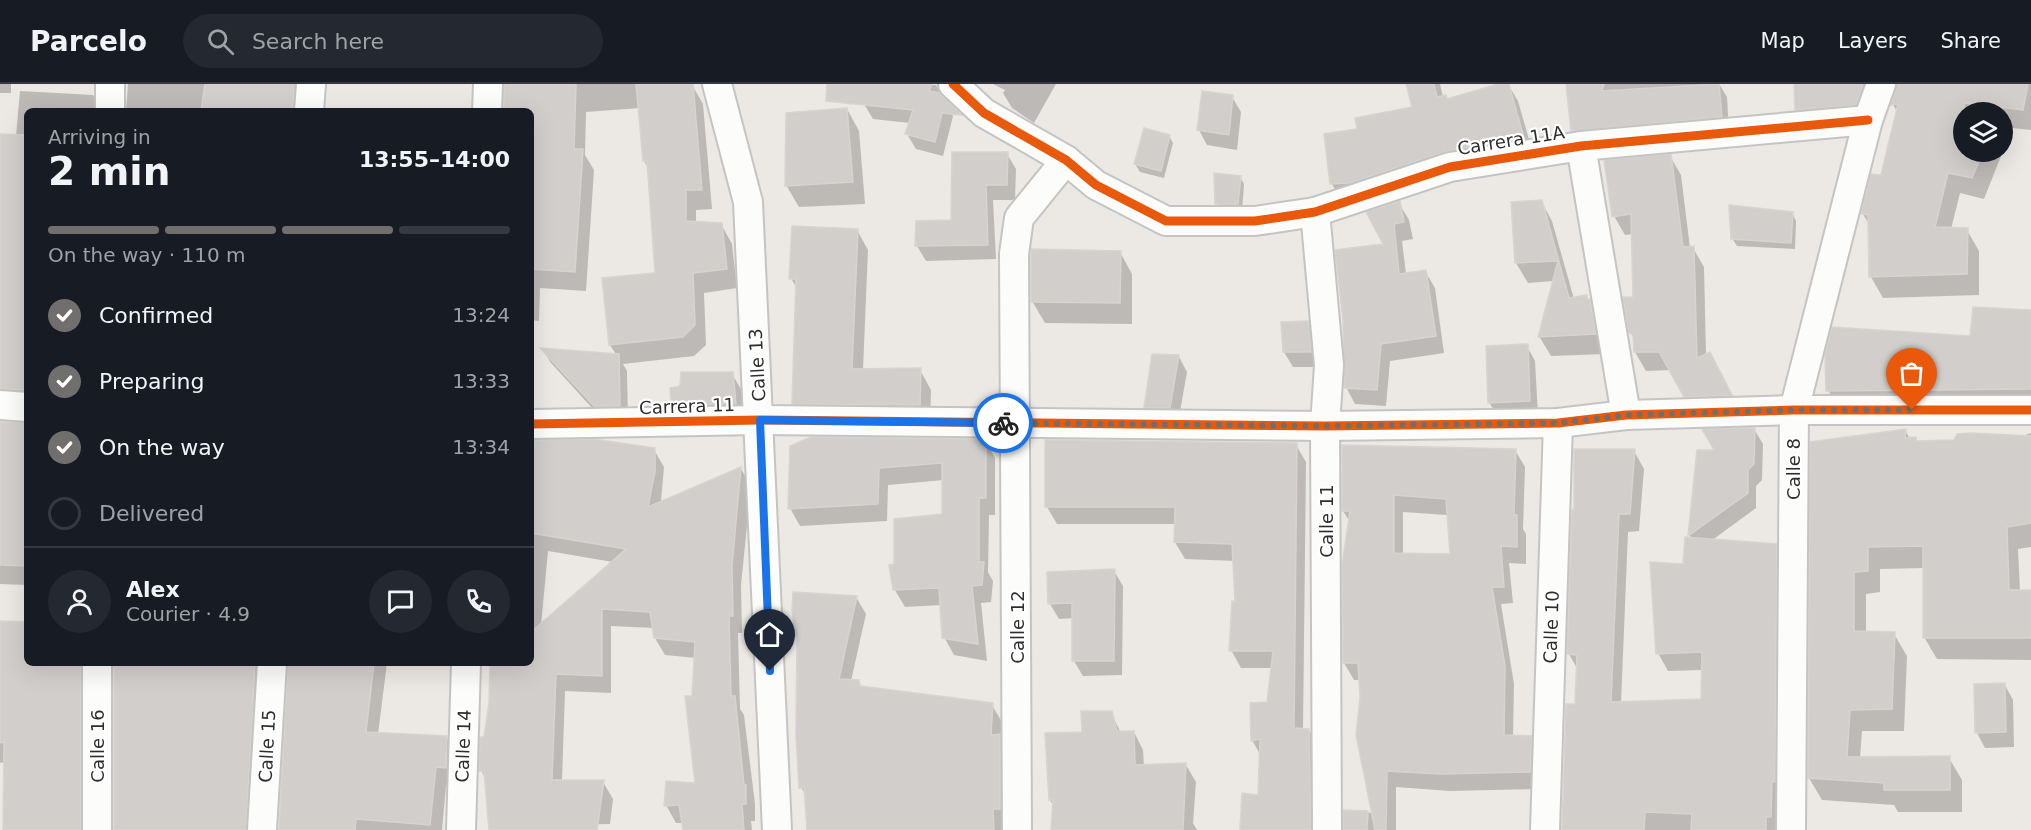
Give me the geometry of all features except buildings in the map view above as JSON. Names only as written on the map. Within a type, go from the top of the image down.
[{"type":"street","points":[[110,84],[110,108]]},
{"type":"street","points":[[309,108],[311,84]]},
{"type":"street","points":[[487,108],[488,84]]},
{"type":"street","name":"Calle 13","points":[[717,84],[748,202],[760,420],[777,830]]},
{"type":"street","points":[[953,84],[984,114],[1066,160]]},
{"type":"street","name":"Calle 8","points":[[1791,830],[1794,410],[1869,120],[1881,84]]},
{"type":"street","name":"Carrera 11A","points":[[1066,160],[1096,185],[1166,221],[1255,221],[1315,212],[1450,167],[1581,146],[1869,120]]},
{"type":"street","points":[[1581,146],[1626,415]]},
{"type":"street","name":"Calle 12","points":[[1017,830],[1014,254],[1019,218],[1066,160]]},
{"type":"street","name":"Calle 11","points":[[1315,212],[1329,365],[1325,426],[1327,830]]},
{"type":"street","points":[[0,405],[24,406]]},
{"type":"street","name":"Carrera 11","points":[[534,424],[760,420],[1325,426],[1558,423],[1626,415],[1794,410],[2031,410]]},
{"type":"street","name":"Calle 10","points":[[1545,830],[1558,423]]},
{"type":"street","name":"Calle 16","points":[[97,666],[97,830]]},
{"type":"street","name":"Calle 15","points":[[262,830],[272,666]]},
{"type":"street","name":"Calle 14","points":[[460,830],[466,666]]},
{"type":"cycle path","points":[[953,84],[984,113],[1066,160],[1096,185],[1166,221],[1255,221],[1315,212],[1450,167],[1581,146],[1868,120]]},
{"type":"cycle path","points":[[534,424],[760,420],[1325,426],[1558,423],[1626,415],[1794,410],[2031,410]]},
{"type":"way so far","points":[[1003,423],[1325,426],[1558,423],[1626,415],[1794,410],[1912,410]]},
{"type":"route","points":[[770,671],[760,420],[1003,423]]}]
